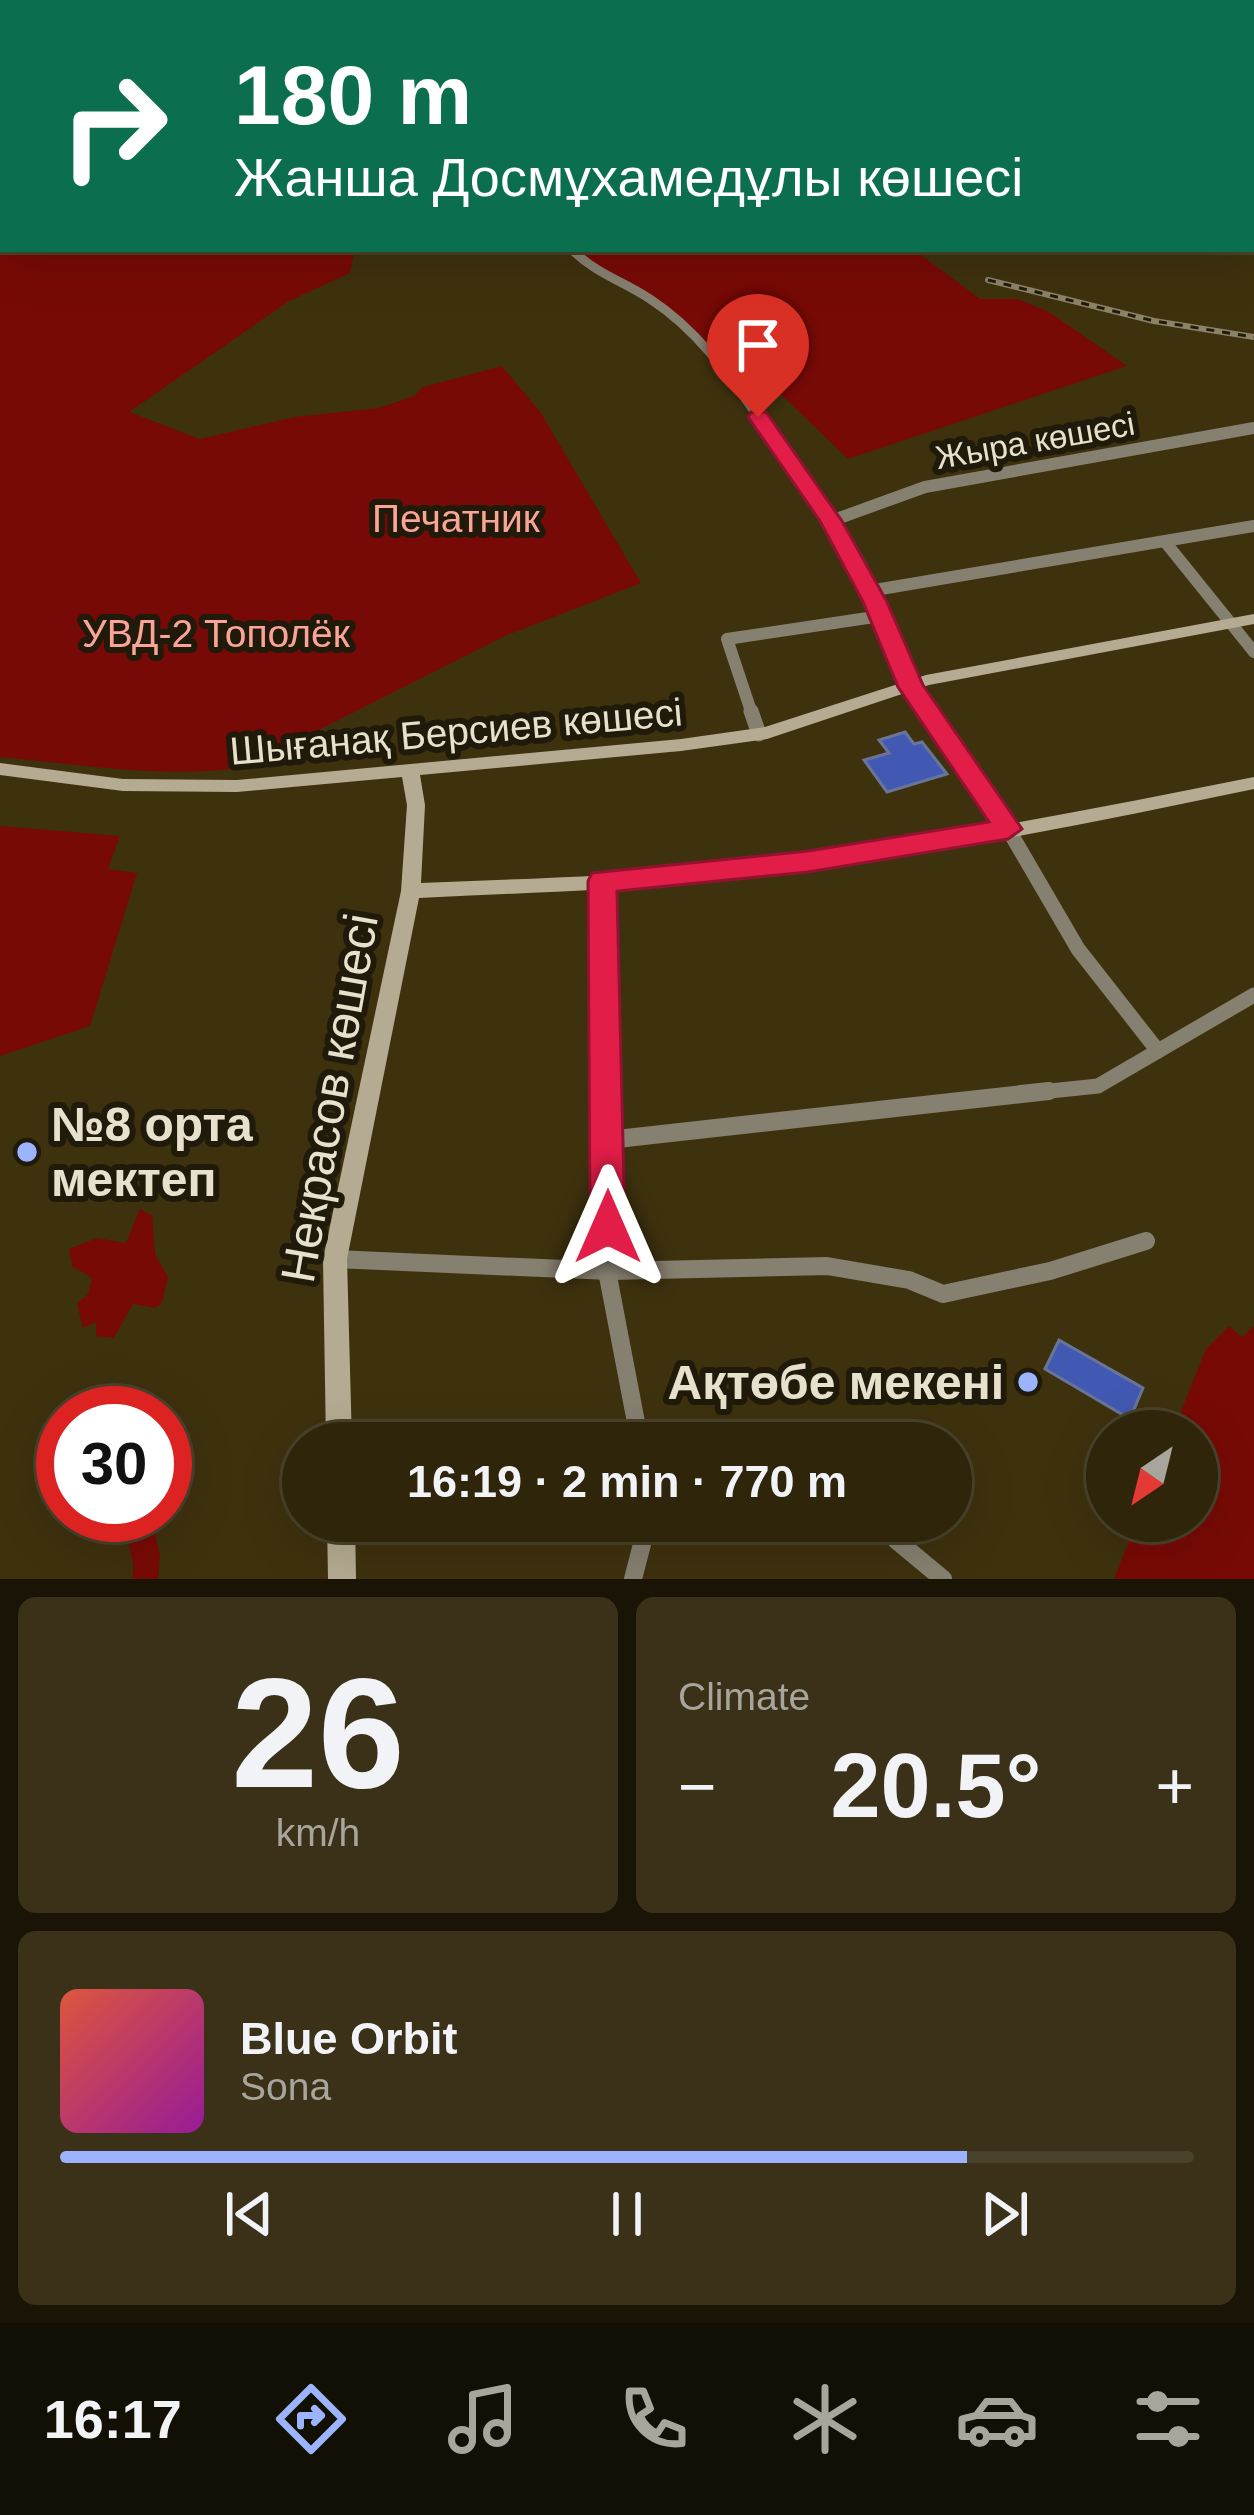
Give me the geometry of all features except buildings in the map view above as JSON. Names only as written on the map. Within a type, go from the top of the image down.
[{"type":"street","points":[[574,252],[596,273],[650,299],[717,357],[831,521],[881,616],[910,687],[1008,829],[1078,949],[1158,1051]]},
{"type":"street","name":"Жыра көшесі","points":[[831,521],[925,487],[1254,428]]},
{"type":"street","points":[[869,591],[1254,526]]},
{"type":"street","points":[[1166,543],[1254,652]]},
{"type":"street","points":[[758,734],[727,639],[881,616]]},
{"type":"street","name":"Шығанақ Берсиев көшесі","points":[[0,769],[123,785],[297,782],[758,734],[910,687],[1254,619]]},
{"type":"street","name":"Некрасов көшесі","points":[[339,1422],[335,1259],[411,891],[416,805],[410,770]]},
{"type":"street","points":[[411,891],[602,881],[787,864],[1254,783]]},
{"type":"street","points":[[602,881],[607,1271],[636,1422]]},
{"type":"street","points":[[608,1140],[1098,1086],[1254,995]]},
{"type":"street","points":[[335,1259],[607,1271],[836,1267],[913,1277],[943,1294],[1050,1271],[1146,1241]]},
{"type":"street","points":[[341,1542],[342,1579]]},
{"type":"street","points":[[633,1579],[643,1542]]},
{"type":"street","points":[[898,1542],[943,1579]]},
{"type":"green space","points":[[0,252],[354,252],[350,273],[289,301],[129,412],[200,439],[295,417],[379,408],[414,396],[423,387],[502,366],[541,413],[641,583],[505,636],[283,748],[276,760],[173,772],[0,757]]},
{"type":"green space","points":[[580,252],[917,252],[980,299],[1018,299],[1049,312],[1127,366],[848,459],[761,375],[734,382],[680,326]]},
{"type":"green space","points":[[0,826],[120,836],[108,869],[137,873],[90,1026],[0,1056]]},
{"type":"green space","points":[[140,1209],[152,1215],[155,1254],[168,1277],[162,1303],[155,1308],[133,1304],[114,1338],[96,1336],[96,1322],[83,1328],[77,1304],[88,1294],[92,1278],[72,1266],[69,1249],[97,1238],[126,1243]]},
{"type":"green space","points":[[1229,1326],[1242,1337],[1254,1326],[1254,1579],[1114,1579],[1129,1542],[1218,1542],[1218,1410],[1181,1410],[1206,1349]]},
{"type":"green space","points":[[129,1542],[157,1542],[158,1579],[132,1579]]},
{"type":"railway","points":[[988,280],[1154,321],[1254,337]]},
{"type":"place","name":"№8 орта мектеп","points":[[27,1152]]},
{"type":"place","name":"Ақтөбе мекені","points":[[1028,1382]]},
{"type":"route","points":[[608,1227],[602,881],[808,862],[1008,829],[910,687],[875,602],[831,521],[758,417]]},
{"type":"park label","name":"Печатник","points":[[456,518]]},
{"type":"park label","name":"УВД-2 Тополёк","points":[[216,633]]}]
